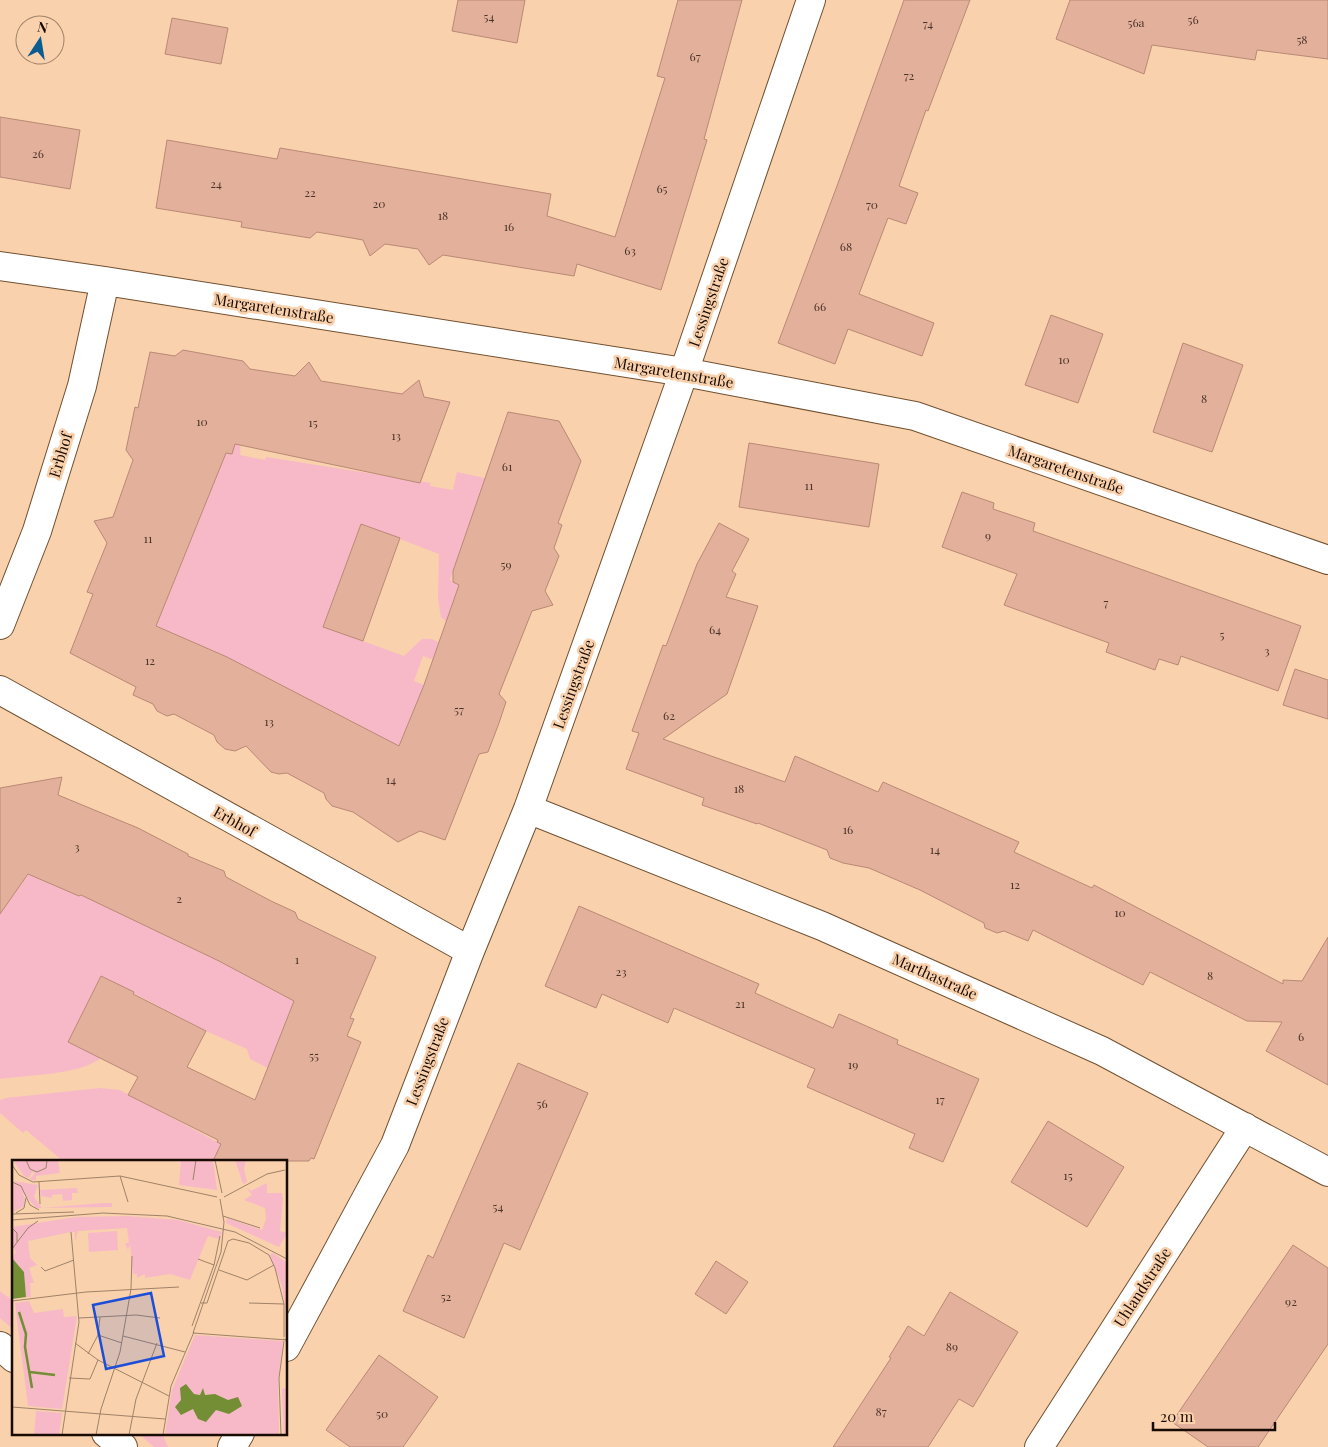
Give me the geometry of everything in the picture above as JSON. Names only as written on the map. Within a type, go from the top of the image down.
[{"type":"street","name":"Lessingstraße","points":[[288,1343],[395,1145],[528,809],[684,372],[811,0]]},
{"type":"street","name":"Margaretenstraße","points":[[0,266],[684,372],[915,416],[1328,560]]},
{"type":"street","name":"Erbhof","points":[[0,625],[36,531],[82,386],[105,281]]},
{"type":"street","name":"Erbhof","points":[[0,690],[470,952]]},
{"type":"street","name":"Marthastraße","points":[[528,809],[822,926],[1102,1051],[1328,1172]]},
{"type":"street","name":"Uhlandstraße","points":[[1039,1447],[1245,1127]]},
{"type":"street","points":[[0,1346],[12,1356]]},
{"type":"street","points":[[107,1434],[123,1447]]},
{"type":"street","points":[[232,1447],[239,1434]]},
{"type":"shaded area","points":[[205,433],[241,441],[240,455],[265,460],[266,457],[431,483],[430,486],[453,490],[457,472],[498,481],[459,555],[450,580],[459,585],[451,607],[449,624],[441,617],[438,599],[439,554],[361,524],[324,627],[404,656],[422,639],[432,639],[440,643],[434,660],[423,656],[414,681],[424,685],[394,760],[227,657],[156,626],[214,482]]},
{"type":"shaded area","points":[[41,857],[88,891],[103,905],[219,961],[294,1001],[268,1068],[250,1059],[247,1049],[206,1031],[101,976],[68,1042],[101,1058],[92,1064],[67,1071],[0,1079],[0,914]]},
{"type":"shaded area","points":[[100,1088],[120,1090],[221,1144],[213,1160],[62,1160],[26,1130],[23,1133],[0,1113],[0,1100]]},
{"type":"shaded area","points":[[0,1291],[12,1300],[12,1328],[0,1318]]},
{"type":"shaded area","points":[[139,1434],[162,1434],[168,1447],[154,1447]]},
{"type":"building","points":[[458,0],[525,0],[517,43],[452,31]]},
{"type":"building","points":[[678,0],[742,0],[704,139],[707,140],[661,290],[577,264],[574,276],[443,255],[429,265],[418,249],[385,244],[370,256],[363,240],[317,232],[310,238],[241,227],[242,222],[156,208],[167,140],[277,159],[280,148],[551,194],[547,216],[615,237],[665,78],[657,76]]},
{"type":"building","points":[[904,0],[970,0],[928,111],[926,110],[899,186],[918,193],[906,224],[888,218],[859,294],[934,323],[922,356],[848,329],[835,364],[778,343]]},
{"type":"building","points":[[1070,0],[1328,0],[1328,59],[1257,50],[1255,60],[1152,45],[1144,74],[1056,39]]},
{"type":"building","points":[[172,18],[228,28],[221,64],[165,54]]},
{"type":"building","points":[[0,117],[80,130],[70,189],[0,177]]},
{"type":"building","points":[[1051,315],[1103,334],[1078,403],[1025,385]]},
{"type":"building","points":[[1183,343],[1243,365],[1212,452],[1153,432]]},
{"type":"building","points":[[183,350],[243,361],[250,369],[295,376],[309,362],[321,381],[402,394],[419,380],[424,397],[450,402],[420,483],[235,444],[232,454],[226,453],[156,626],[227,657],[399,746],[424,685],[459,585],[453,582],[453,571],[508,412],[559,421],[581,461],[558,523],[562,525],[554,548],[559,556],[545,591],[553,605],[532,611],[499,694],[506,702],[488,752],[479,754],[445,840],[420,831],[398,842],[353,812],[332,806],[324,793],[287,773],[271,772],[246,746],[235,751],[225,749],[217,742],[214,735],[174,714],[167,716],[157,711],[153,704],[133,695],[136,687],[70,653],[93,594],[87,592],[107,543],[94,521],[113,517],[133,460],[126,450],[135,407],[138,408],[150,352],[175,356]]},
{"type":"building","points":[[749,443],[879,464],[869,527],[739,507]]},
{"type":"building","points":[[962,492],[994,503],[993,509],[1035,523],[1033,531],[1301,626],[1278,691],[1181,656],[1178,665],[1159,659],[1155,670],[1106,652],[1109,643],[1004,605],[1017,574],[942,547]]},
{"type":"building","points":[[719,523],[749,539],[732,571],[736,574],[726,597],[758,606],[727,694],[663,739],[785,782],[795,756],[878,792],[883,782],[1019,842],[1014,852],[1092,888],[1094,885],[1283,984],[1283,980],[1302,981],[1328,937],[1328,1085],[1266,1051],[1282,1022],[1247,1021],[1150,972],[1143,985],[1033,930],[1028,941],[1004,931],[997,933],[985,928],[984,923],[920,890],[869,868],[843,863],[830,858],[827,850],[758,823],[702,805],[704,798],[626,769],[639,733],[632,731],[663,645],[666,646],[697,564]]},
{"type":"building","points":[[361,524],[400,538],[363,641],[323,627]]},
{"type":"building","points":[[1295,669],[1328,680],[1328,719],[1283,705]]},
{"type":"building","points":[[62,777],[58,795],[138,828],[188,854],[188,856],[224,871],[226,877],[295,912],[298,919],[376,957],[350,1018],[354,1019],[347,1036],[361,1042],[314,1159],[311,1158],[309,1161],[213,1160],[221,1144],[217,1142],[218,1140],[128,1095],[138,1077],[68,1042],[101,976],[206,1031],[187,1067],[255,1100],[294,1001],[219,961],[81,895],[79,896],[28,874],[0,914],[0,788]]},
{"type":"building","points":[[579,906],[759,984],[755,993],[833,1028],[839,1014],[898,1040],[897,1044],[979,1079],[943,1162],[909,1148],[915,1134],[807,1087],[815,1069],[674,1008],[668,1023],[602,994],[596,1008],[545,986]]},
{"type":"building","points":[[518,1063],[588,1093],[520,1250],[504,1243],[464,1338],[403,1311],[428,1255],[433,1258]]},
{"type":"building","points":[[1048,1121],[1124,1167],[1087,1227],[1011,1182]]},
{"type":"building","points":[[1293,1245],[1328,1268],[1328,1344],[1258,1447],[1208,1447],[1172,1422]]},
{"type":"building","points":[[716,1261],[748,1282],[726,1314],[695,1294]]},
{"type":"building","points":[[950,1292],[1018,1332],[973,1407],[959,1399],[928,1447],[833,1447],[891,1358],[889,1357],[908,1326],[924,1336]]},
{"type":"building","points":[[379,1355],[438,1397],[403,1447],[350,1447],[326,1430]]}]
